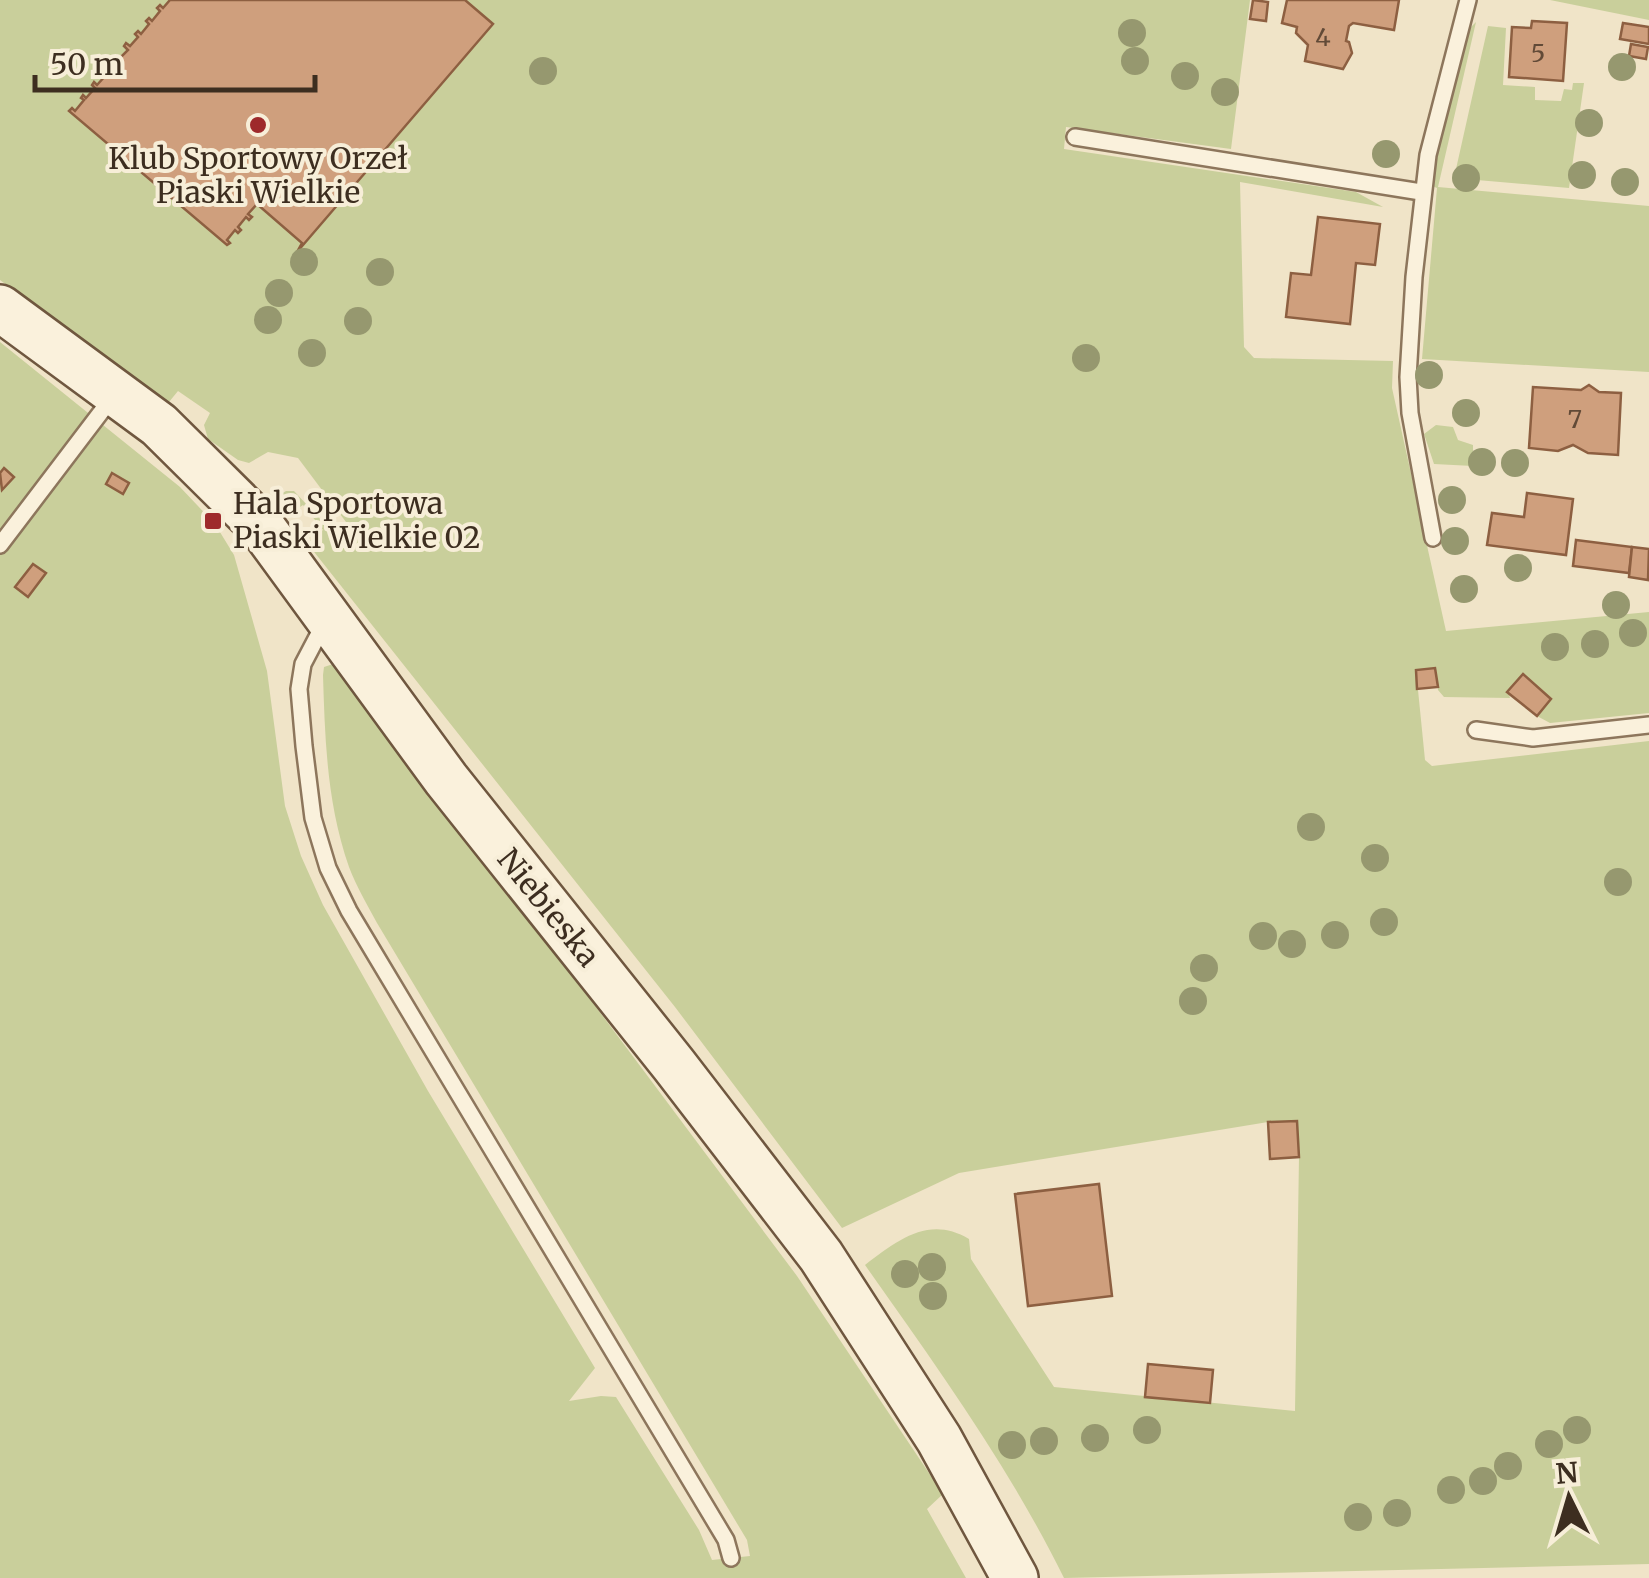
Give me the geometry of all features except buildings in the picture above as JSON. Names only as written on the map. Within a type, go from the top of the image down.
[{"type":"street","name":"Niebieska","points":[[0,308],[160,425],[261,526],[446,779],[821,1256],[922,1410],[1015,1578]]},
{"type":"lane","points":[[1433,538],[1410,413],[1408,377],[1421,192],[1468,0]]},
{"type":"lane","points":[[1075,137],[1421,192]]},
{"type":"lane","points":[[0,545],[116,392]]},
{"type":"lane","points":[[327,618],[303,664],[300,689],[313,818],[328,868],[349,911],[726,1540],[732,1558]]},
{"type":"lane","points":[[1476,730],[1533,738],[1649,725]]},
{"type":"green space","points":[[0,0],[1250,0],[1231,149],[1066,127],[1064,149],[1356,192],[1383,207],[1240,182],[1244,347],[1254,358],[1393,361],[1392,388],[1446,631],[1649,612],[1649,713],[1550,723],[1537,716],[1551,698],[1523,675],[1508,691],[1510,698],[1444,697],[1438,690],[1435,668],[1416,670],[1425,760],[1432,766],[1649,741],[1649,1564],[1064,1578],[995,1456],[865,1265],[914,1234],[941,1229],[954,1232],[969,1239],[971,1259],[1054,1387],[1295,1411],[1299,1157],[1268,1122],[959,1173],[842,1228],[675,1007],[307,543],[323,530],[303,505],[285,517],[271,500],[294,491],[335,535],[349,526],[298,458],[268,452],[249,463],[238,460],[208,439],[204,425],[210,413],[178,391],[164,403],[0,280]]},
{"type":"green space","points":[[1550,0],[1649,0],[1649,20]]},
{"type":"green space","points":[[1476,22],[1438,187],[1649,206],[1649,372],[1422,359],[1437,188],[1430,185],[1467,31]]},
{"type":"green space","points":[[1488,26],[1506,28],[1503,85],[1535,87],[1535,100],[1561,101],[1564,89],[1572,90],[1573,83],[1584,83],[1569,188],[1454,178]]},
{"type":"green space","points":[[0,342],[180,487],[215,524],[234,555],[267,671],[285,806],[301,856],[323,905],[428,1091],[595,1368],[569,1401],[616,1397],[699,1530],[712,1560],[750,1556],[747,1540],[355,881],[336,820],[326,748],[323,675],[324,667],[336,663],[797,1276],[943,1494],[927,1509],[966,1578],[0,1578]]},
{"type":"green space","points":[[1436,425],[1453,427],[1458,440],[1473,445],[1473,466],[1434,464],[1424,434]]},
{"type":"place","name":"Klub Sportowy Orzeł Piaski Wielkie","points":[[258,125]]},
{"type":"place","name":"Hala Sportowa Piaski Wielkie 02","points":[[213,521]]}]
